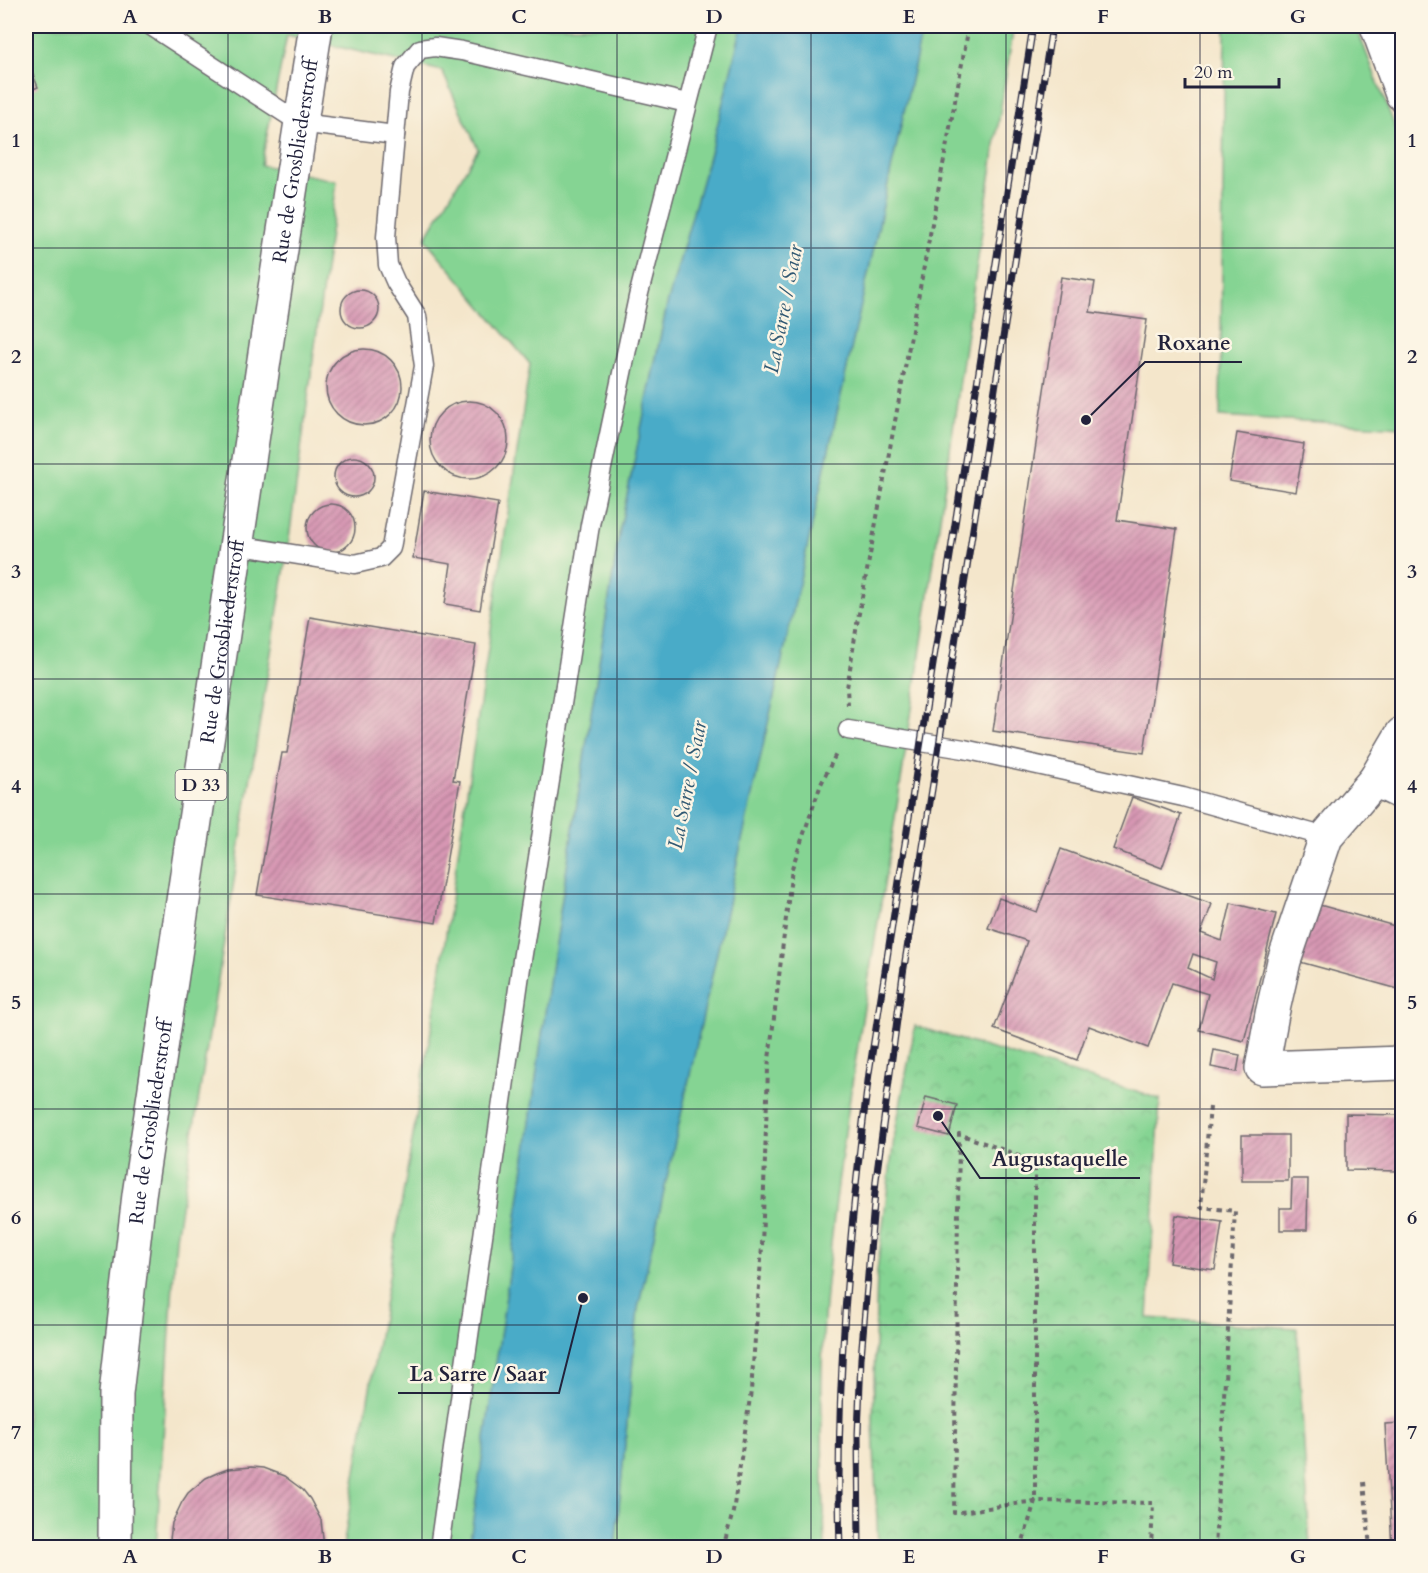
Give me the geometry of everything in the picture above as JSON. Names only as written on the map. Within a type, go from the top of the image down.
[{"type":"main road","name":"Rue de Grosbliederstroff","points":[[115,1548],[116,1394],[139,1195],[316,26]]},
{"type":"main road","points":[[1377,26],[1402,94]]},
{"type":"main road","points":[[1402,734],[1389,786],[1326,837],[1284,962],[1262,1068],[1402,1063]]},
{"type":"lane","points":[[151,26],[300,123],[395,135]]},
{"type":"lane","points":[[439,1548],[522,960],[590,525],[638,297],[708,26]]},
{"type":"lane","points":[[236,545],[355,564],[381,558],[391,548],[424,366],[417,316],[396,283],[388,265],[386,237],[399,92],[405,67],[420,49],[435,47],[462,51],[687,103]]},
{"type":"lane","points":[[848,730],[964,749],[1183,797],[1326,837]]},
{"type":"path","points":[[723,1548],[733,1512],[751,1391],[762,1247],[768,1068],[792,868],[821,784],[848,730],[847,688],[858,624],[969,26]]},
{"type":"path","points":[[1210,1107],[1201,1207],[1235,1211],[1215,1548]]},
{"type":"path","points":[[1021,1548],[1035,1501],[1035,1161],[959,1134],[954,1513],[1035,1501],[1153,1503],[1151,1548]]},
{"type":"path","points":[[1364,1482],[1370,1548]]},
{"type":"green space","points":[[26,26],[742,26],[714,139],[667,305],[620,529],[552,963],[469,1548],[343,1547],[437,995],[530,364],[425,239],[478,149],[442,71],[287,35],[261,165],[337,181],[287,554],[176,1238],[156,1547],[26,1548]]},
{"type":"green space","points":[[923,26],[1014,26],[841,1163],[826,1293],[822,1356],[825,1547],[615,1548],[638,1308]]},
{"type":"green space","points":[[1225,26],[1356,26],[1402,145],[1402,427],[1220,416]]},
{"type":"green space","points":[[915,1026],[1160,1099],[1148,1318],[1297,1328],[1310,1547],[878,1548],[873,1421],[877,1271],[894,1138]]},
{"type":"water","points":[[742,26],[923,26],[638,1308],[615,1547],[469,1547],[552,963],[620,529],[667,305],[714,139]]},
{"type":"building","points":[[26,57],[38,87],[26,92]]},
{"type":"building","points":[[1061,277],[1095,282],[1090,312],[1147,320],[1117,520],[1177,529],[1144,753],[993,731]]},
{"type":"building","points":[[360,290],[374,295],[379,309],[374,323],[360,328],[346,323],[341,309],[346,295]]},
{"type":"building","points":[[364,349],[379,352],[391,360],[399,372],[402,387],[399,402],[391,414],[379,422],[364,425],[349,422],[337,414],[329,402],[326,387],[329,372],[337,360],[349,352]]},
{"type":"building","points":[[469,401],[484,404],[497,412],[505,425],[508,440],[505,455],[497,468],[484,476],[469,479],[454,476],[441,468],[433,455],[430,440],[433,425],[441,412],[454,404]]},
{"type":"building","points":[[1237,433],[1304,444],[1296,492],[1229,481]]},
{"type":"building","points":[[354,457],[368,463],[374,477],[368,491],[354,497],[340,491],[334,477],[340,463]]},
{"type":"building","points":[[424,491],[498,503],[480,610],[445,604],[451,564],[413,558]]},
{"type":"building","points":[[331,504],[348,511],[355,528],[348,545],[331,552],[314,545],[307,528],[314,511]]},
{"type":"building","points":[[310,617],[476,645],[453,780],[460,781],[436,923],[257,895],[282,753],[287,753]]},
{"type":"building","points":[[1132,797],[1181,815],[1162,868],[1113,849]]},
{"type":"building","points":[[1061,849],[1212,904],[1201,933],[1222,941],[1231,903],[1276,914],[1244,1041],[1199,1030],[1208,994],[1172,983],[1148,1048],[1089,1026],[1077,1060],[994,1029],[1027,941],[988,928],[999,898],[1037,912]],"holes":[[[1193,954],[1216,962],[1212,979],[1188,968]]]},
{"type":"building","points":[[1316,904],[1402,928],[1402,990],[1300,962]]},
{"type":"building","points":[[1214,1050],[1240,1055],[1237,1072],[1211,1067]]},
{"type":"building","points":[[926,1097],[957,1105],[949,1136],[918,1128]]},
{"type":"building","points":[[1346,1114],[1402,1115],[1402,1171],[1346,1170]]},
{"type":"building","points":[[1242,1135],[1288,1135],[1288,1181],[1242,1181]]},
{"type":"building","points":[[1292,1179],[1308,1179],[1307,1230],[1280,1230],[1280,1208],[1291,1208]]},
{"type":"building","points":[[1176,1215],[1222,1222],[1215,1270],[1169,1263]]},
{"type":"building","points":[[1402,1423],[1402,1548],[1392,1548],[1385,1424]]},
{"type":"building","points":[[263,1468],[284,1476],[303,1490],[321,1520],[324,1548],[169,1548],[172,1523],[188,1493],[206,1478],[217,1473],[228,1469]]},
{"type":"railway","points":[[840,1548],[840,1429],[845,1310],[855,1192],[869,1073],[1033,26]]},
{"type":"railway","points":[[859,1548],[858,1434],[861,1358],[876,1180],[903,974],[1052,26]]},
{"type":"place","name":"Roxane","points":[[1086,420]]},
{"type":"place","name":"Augustaquelle","points":[[938,1116]]},
{"type":"place","name":"La Sarre / Saar","points":[[583,1298]]}]
